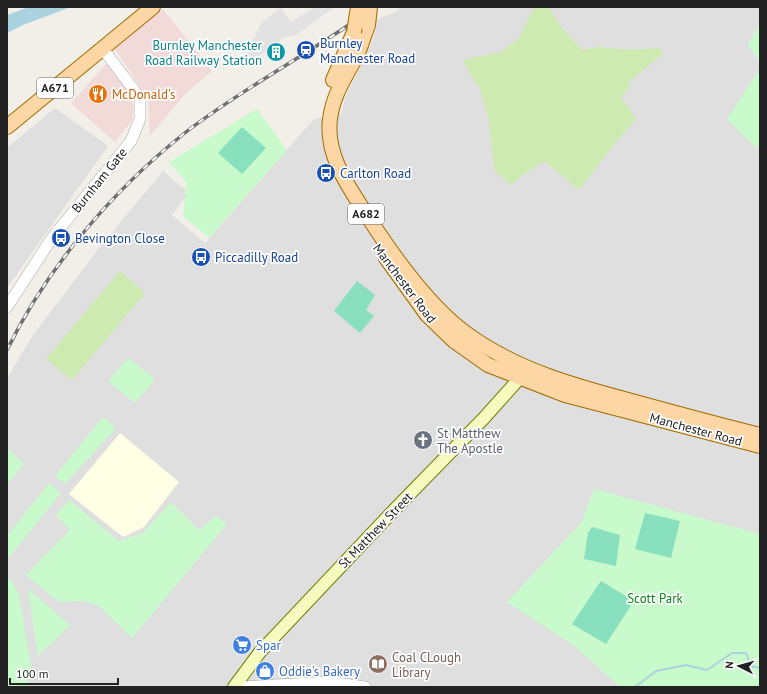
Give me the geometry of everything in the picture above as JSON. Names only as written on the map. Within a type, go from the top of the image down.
[{"type":"main road","name":"A671","points":[[7,127],[152,7]]},
{"type":"main road","name":"Manchester Road","points":[[358,7],[361,46],[335,94],[330,118],[329,134],[333,151],[345,182],[389,249],[443,314],[466,334],[498,354],[524,373],[572,385],[601,399],[759,440]]},
{"type":"main road","name":"Manchester Road","points":[[359,26],[370,7]]},
{"type":"main road","name":"St Matthew Street","points":[[234,687],[260,652],[524,373]]},
{"type":"street","name":"Burnham Gate","points":[[7,307],[52,238],[131,141],[140,119],[140,98],[103,49]]},
{"type":"street","points":[[241,687],[329,682],[365,687]]},
{"type":"shaded area","points":[[281,7],[291,22],[315,7],[335,7],[296,35],[285,37],[250,62],[246,56],[261,23]]},
{"type":"shaded area","points":[[401,7],[760,7],[760,23],[748,45],[760,62],[760,68],[728,119],[756,147],[760,144],[760,687],[7,687],[7,378],[33,335],[99,248],[163,171],[189,193],[172,215],[205,243],[314,119],[341,114],[345,98],[374,38],[375,20],[395,12]]},
{"type":"shaded area","points":[[163,9],[212,71],[185,94],[150,136],[148,99],[115,49]]},
{"type":"shaded area","points":[[108,62],[124,77],[134,106],[132,121],[115,142],[71,103]]},
{"type":"shaded area","points":[[55,108],[108,146],[7,288],[7,148]]},
{"type":"shaded area","points":[[120,433],[179,482],[144,527],[123,537],[69,494]]},
{"type":"green space","points":[[534,7],[548,7],[562,28],[582,50],[598,47],[630,50],[659,48],[664,53],[628,83],[630,87],[621,97],[636,119],[579,190],[545,161],[521,176],[511,185],[495,171],[488,116],[479,86],[475,83],[463,60],[501,52],[519,38]]},
{"type":"green space","points":[[760,23],[760,62],[748,45]]},
{"type":"green space","points":[[760,68],[760,144],[756,148],[727,119]]},
{"type":"green space","points":[[257,109],[287,150],[209,238],[183,216],[187,183],[169,162]]},
{"type":"green space","points":[[242,127],[266,148],[242,174],[218,153]]},
{"type":"green space","points":[[120,271],[145,293],[72,380],[46,359]]},
{"type":"green space","points":[[357,281],[375,295],[366,310],[374,316],[360,333],[334,311]]},
{"type":"green space","points":[[128,358],[155,379],[135,403],[108,381]]},
{"type":"green space","points":[[103,417],[116,428],[65,484],[55,476]]},
{"type":"green space","points":[[7,448],[24,464],[7,485]]},
{"type":"green space","points":[[49,483],[61,493],[7,560],[7,536]]},
{"type":"green space","name":"Scott Park","points":[[594,489],[760,534],[760,687],[620,687],[576,647],[507,602],[581,523]]},
{"type":"green space","points":[[69,500],[119,541],[143,533],[171,502],[199,530],[216,516],[227,524],[132,638],[98,605],[82,601],[59,602],[26,575],[70,530],[56,515]]},
{"type":"green space","points":[[645,513],[680,521],[671,558],[635,549]]},
{"type":"green space","points":[[592,527],[620,535],[616,566],[584,559],[588,533]]},
{"type":"green space","points":[[7,579],[11,580],[19,595],[31,666],[28,687],[7,687]]},
{"type":"green space","points":[[601,581],[634,601],[606,644],[572,624]]},
{"type":"green space","points":[[28,589],[70,625],[38,656]]},
{"type":"water","points":[[29,7],[71,7],[23,25],[7,33],[7,15]]},
{"type":"waterway","points":[[635,687],[656,671],[686,665],[707,670],[732,653],[746,653],[751,666],[760,668]]},
{"type":"railway","points":[[7,350],[23,319],[62,259],[84,231],[133,179],[186,132],[209,115],[375,7]]},
{"type":"place","name":"Burnley Manchester Road","points":[[306,50]]},
{"type":"place","name":"Burnley Manchester Road Railway Station","points":[[276,52]]},
{"type":"place","name":"McDonald's","points":[[98,94]]},
{"type":"place","name":"Carlton Road","points":[[326,173]]},
{"type":"place","name":"Bevington Close","points":[[61,238]]},
{"type":"place","name":"Piccadilly Road","points":[[201,257]]},
{"type":"place","name":"St Matthew The Apostle","points":[[423,440]]},
{"type":"place","name":"Spar","points":[[242,645]]},
{"type":"place","name":"Coal CLough Library","points":[[378,664]]},
{"type":"place","name":"Oddie's Bakery","points":[[265,671]]}]
